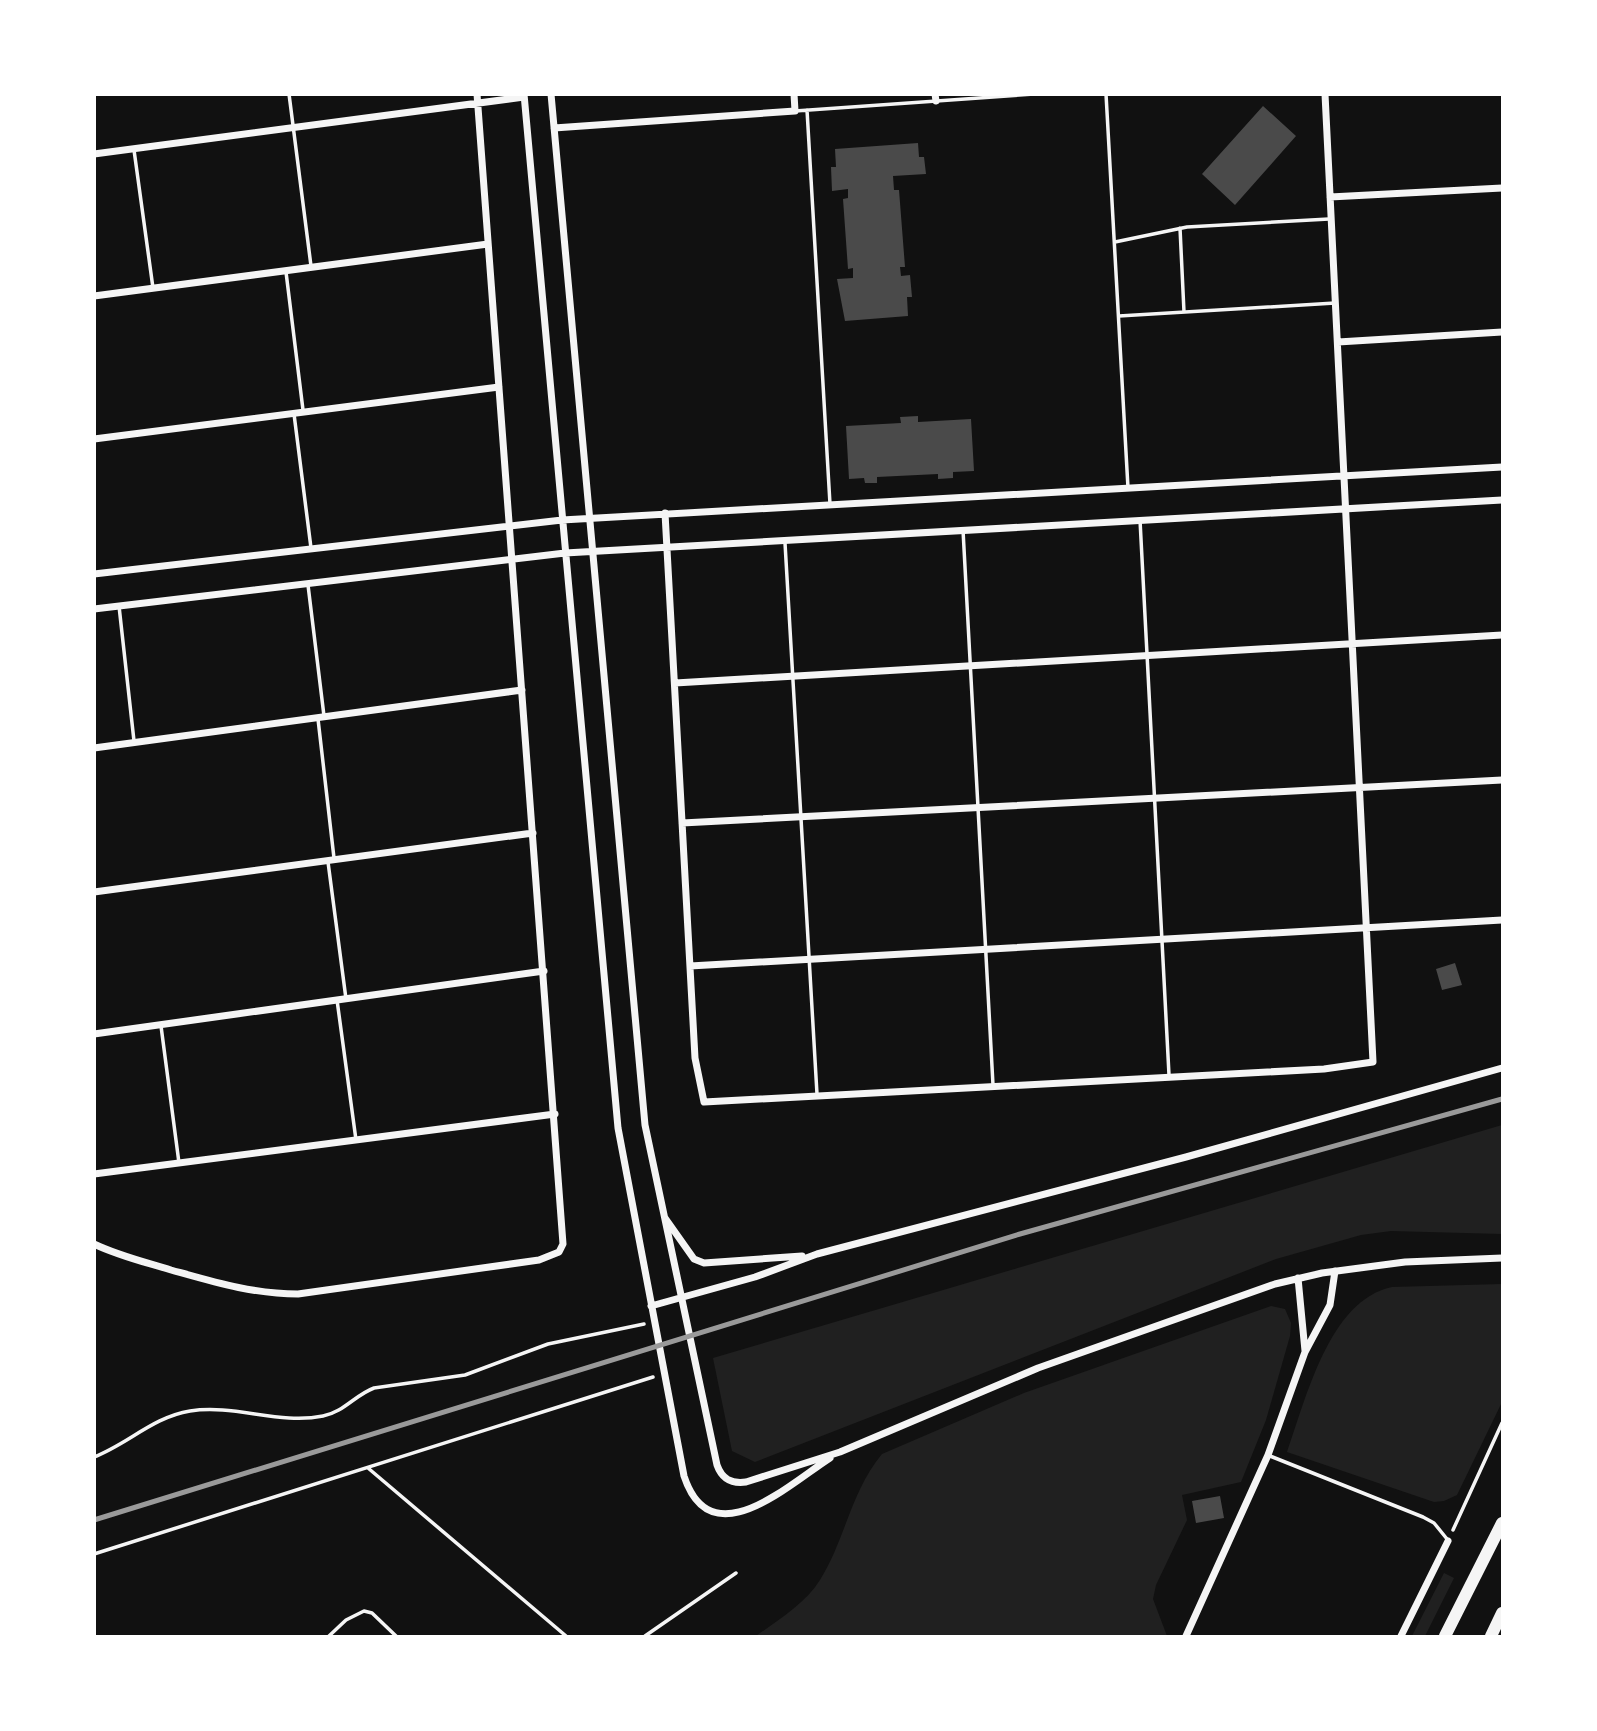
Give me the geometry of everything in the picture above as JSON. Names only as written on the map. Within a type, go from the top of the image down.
[{"type":"highway","points":[[1445,1636],[1503,1523]]},
{"type":"highway","points":[[1491,1636],[1503,1613]]},
{"type":"street","points":[[551,94],[639,1071],[662,1214],[717,1465],[723,1477],[733,1482],[746,1482],[840,1452],[1026,1372],[1240,1295],[1298,1278],[1405,1262],[1503,1258]]},
{"type":"street","points":[[554,128],[795,111],[794,94]]},
{"type":"street","points":[[666,513],[695,1058],[704,1102],[1340,1068],[1373,1062],[1325,94]]},
{"type":"street","points":[[94,153],[293,127],[477,98],[524,96],[618,1128],[653,1320],[687,1484],[697,1501],[712,1512],[726,1515],[747,1511],[840,1452]]},
{"type":"street","points":[[94,1244],[181,1272],[270,1294],[298,1294],[539,1260],[559,1252],[564,1233],[477,98]]},
{"type":"street","points":[[1330,197],[1503,188]]},
{"type":"street","points":[[94,296],[488,244]]},
{"type":"street","points":[[1338,342],[1503,332]]},
{"type":"street","points":[[94,439],[499,387]]},
{"type":"street","points":[[94,574],[562,520],[1503,467]]},
{"type":"street","points":[[94,609],[565,553],[1503,500]]},
{"type":"street","points":[[675,683],[1503,635]]},
{"type":"street","points":[[94,748],[523,690]]},
{"type":"street","points":[[682,823],[1503,780]]},
{"type":"street","points":[[94,892],[533,833]]},
{"type":"street","points":[[690,966],[1503,920]]},
{"type":"street","points":[[94,1034],[544,971]]},
{"type":"street","points":[[651,1306],[755,1277],[817,1254],[1186,1157],[1503,1068]]},
{"type":"street","points":[[94,1174],[555,1114]]},
{"type":"street","points":[[662,1214],[694,1259],[704,1264],[817,1254]]},
{"type":"street","points":[[1186,1636],[1268,1455],[1304,1352],[1330,1305],[1335,1271]]},
{"type":"street","points":[[1298,1278],[1304,1352]]},
{"type":"street","points":[[1401,1636],[1448,1541]]},
{"type":"lane","points":[[289,94],[312,267]]},
{"type":"lane","points":[[795,111],[935,98],[1034,94]]},
{"type":"lane","points":[[1106,94],[1128,488]]},
{"type":"lane","points":[[807,110],[830,504]]},
{"type":"lane","points":[[134,148],[153,288]]},
{"type":"lane","points":[[1115,242],[1180,228],[1331,218]]},
{"type":"lane","points":[[1180,228],[1184,312]]},
{"type":"lane","points":[[286,271],[303,412]]},
{"type":"lane","points":[[1119,316],[1335,303]]},
{"type":"lane","points":[[294,413],[311,548]]},
{"type":"lane","points":[[1140,520],[1170,1077]]},
{"type":"lane","points":[[963,530],[993,1087]]},
{"type":"lane","points":[[785,540],[817,1096]]},
{"type":"lane","points":[[308,583],[321,717],[341,999],[356,1140]]},
{"type":"lane","points":[[120,606],[134,743]]},
{"type":"lane","points":[[161,1025],[180,1163]]},
{"type":"lane","points":[[1268,1455],[1434,1522],[1448,1541]]},
{"type":"path","points":[[94,1457],[144,1428],[189,1411],[213,1409],[296,1418],[321,1417],[337,1413],[363,1392],[374,1388],[465,1375],[548,1344],[616,1332],[653,1320]]},
{"type":"path","points":[[94,1554],[664,1374]]},
{"type":"path","points":[[1448,1541],[1503,1423]]},
{"type":"path","points":[[368,1468],[566,1636]]},
{"type":"path","points":[[645,1636],[736,1573]]},
{"type":"path","points":[[329,1636],[346,1620],[364,1611],[372,1613],[396,1636]]},
{"type":"shaded area","points":[[1502,1125],[1502,1234],[1391,1231],[1361,1235],[1276,1259],[755,1462],[732,1451],[713,1358]]},
{"type":"shaded area","points":[[1502,1284],[1502,1402],[1457,1495],[1434,1502],[1287,1452],[1323,1354],[1352,1311],[1370,1296],[1392,1287]]},
{"type":"shaded area","points":[[1271,1306],[1285,1309],[1291,1323],[1290,1336],[1266,1420],[1241,1482],[1182,1495],[1187,1520],[1156,1585],[1153,1599],[1167,1636],[756,1636],[782,1618],[814,1589],[829,1565],[871,1468],[882,1454],[1024,1393]]},
{"type":"shaded area","points":[[1444,1573],[1454,1578],[1425,1636],[1412,1636]]},
{"type":"building","points":[[1263,106],[1296,136],[1235,205],[1202,174]]},
{"type":"building","points":[[918,143],[919,157],[924,157],[926,174],[893,176],[894,190],[899,190],[905,267],[900,267],[901,276],[910,275],[912,297],[907,297],[908,316],[845,321],[837,279],[853,278],[853,268],[848,269],[843,199],[848,198],[848,189],[832,191],[831,167],[836,167],[835,149]]},
{"type":"building","points":[[918,416],[918,422],[971,419],[974,471],[953,472],[953,478],[938,479],[938,474],[877,477],[877,483],[865,483],[864,478],[849,479],[846,426],[901,423],[900,417]]},
{"type":"building","points":[[1455,963],[1462,985],[1442,990],[1436,969]]},
{"type":"building","points":[[1220,1496],[1224,1518],[1196,1523],[1192,1501]]},
{"type":"railway","points":[[94,1520],[1020,1234],[1502,1099]]}]
